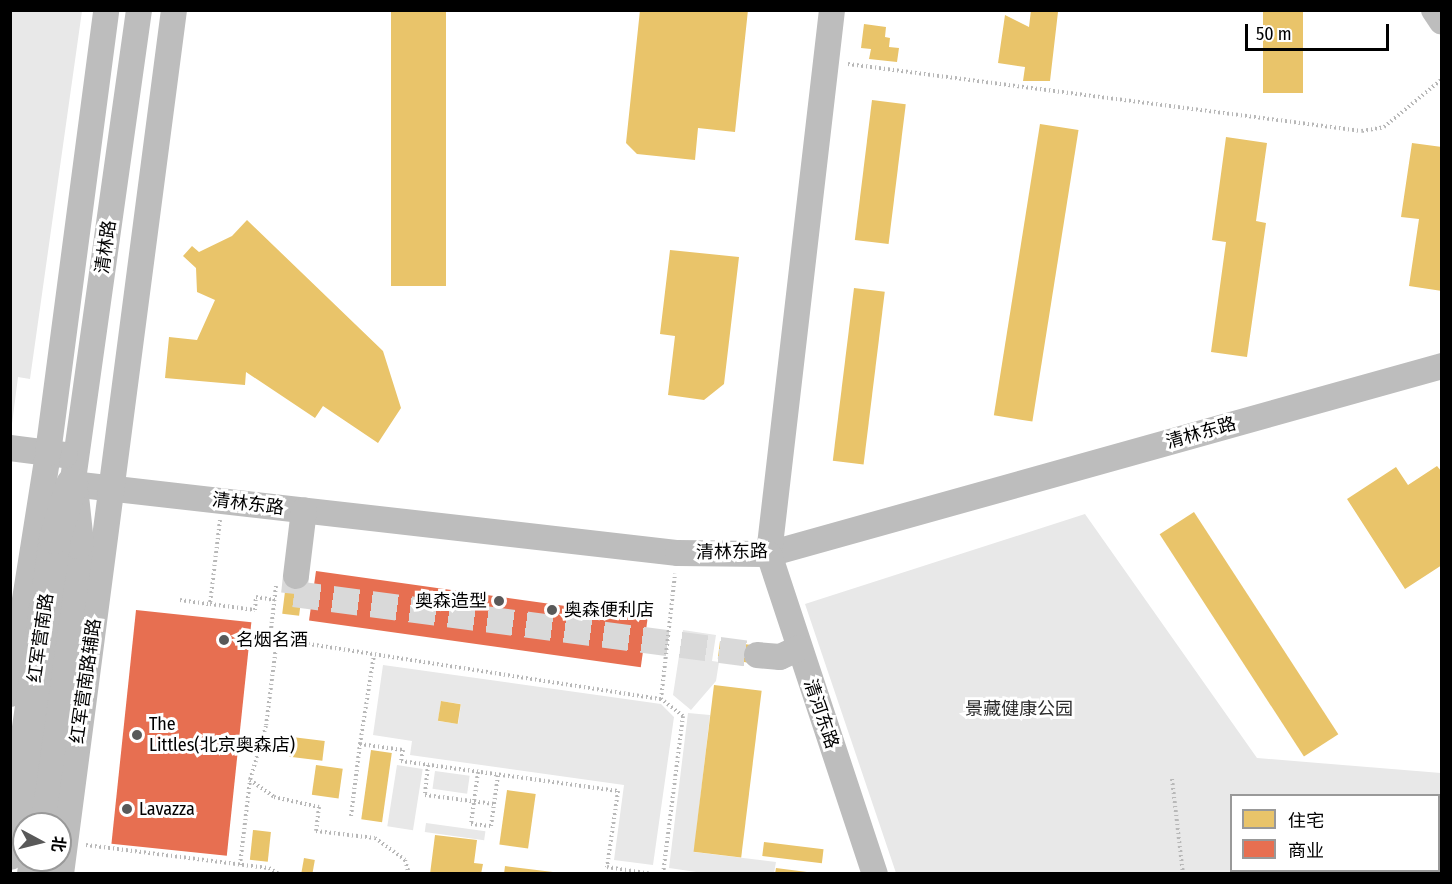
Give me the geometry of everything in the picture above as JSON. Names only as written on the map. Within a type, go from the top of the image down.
[{"type":"main road","name":"红军营南路","points":[[41,812],[78,543],[74,470]]},
{"type":"main road","name":"红军营南路","points":[[10,854],[55,538],[74,470]]},
{"type":"street","points":[[10,694],[48,453],[106,10]]},
{"type":"street","name":"清林路","points":[[74,470],[139,10]]},
{"type":"street","name":"红军营南路辅路","points":[[69,812],[174,10]]},
{"type":"street","points":[[769,554],[832,10]]},
{"type":"street","points":[[1434,10],[1442,22]]},
{"type":"street","name":"清林东路","points":[[10,448],[48,453],[74,470],[112,488],[678,553],[769,554],[1442,366]]},
{"type":"street","points":[[287,577],[304,510]]},
{"type":"street","name":"清河东路","points":[[769,554],[794,651],[875,873]]},
{"type":"street","points":[[757,655],[780,657],[794,651]]},
{"type":"path","points":[[826,61],[1362,131],[1384,127],[1442,79]]},
{"type":"path","points":[[210,604],[216,547]]},
{"type":"path","points":[[661,699],[678,553]]},
{"type":"path","points":[[287,577],[274,600],[270,638],[661,699],[683,716],[663,873]]},
{"type":"path","points":[[180,600],[255,610],[256,597],[274,600]]},
{"type":"path","points":[[240,865],[250,780],[266,726],[277,639]]},
{"type":"path","points":[[351,816],[374,655]]},
{"type":"path","points":[[360,744],[403,750],[401,761],[618,791],[607,867],[653,873]]},
{"type":"path","points":[[428,765],[425,795],[494,804]]},
{"type":"path","points":[[478,772],[471,824],[491,826],[498,775]]},
{"type":"path","points":[[1172,779],[1183,873]]},
{"type":"path","points":[[250,780],[274,796],[319,807],[316,831],[375,838],[405,860],[410,873]]},
{"type":"path","points":[[72,843],[268,868],[279,873]]},
{"type":"green space","points":[[11,10],[82,11],[30,379],[18,377],[11,432]]},
{"type":"green space","name":"景藏健康公园","points":[[1085,514],[1257,758],[1441,773],[1441,873],[896,873],[805,604]]},
{"type":"green space","points":[[683,630],[716,635],[712,661],[719,662],[716,681],[691,710],[673,695]]},
{"type":"green space","points":[[383,665],[661,704],[674,717],[653,865],[614,860],[624,785],[410,755],[412,741],[373,735]],"holes":[[[441,701],[461,704],[458,724],[438,721]]]},
{"type":"green space","points":[[688,713],[710,715],[694,852],[776,862],[774,873],[710,874],[669,868]]},
{"type":"green space","points":[[397,765],[423,769],[413,830],[387,826]]},
{"type":"green space","points":[[435,771],[470,776],[467,794],[432,789]]},
{"type":"green space","points":[[426,823],[485,831],[484,840],[425,832]]},
{"type":"shaded area","points":[[1441,842],[1441,873],[1358,873],[1440,872]]},
{"type":"building: 住宅","points":[[391,10],[446,10],[446,286],[391,286]]},
{"type":"building: 住宅","points":[[640,10],[748,10],[735,132],[698,128],[695,160],[637,154],[626,143]]},
{"type":"building: 住宅","points":[[1031,10],[1058,12],[1050,81],[1023,81],[1025,67],[998,63],[1005,15],[1029,27]]},
{"type":"building: 住宅","points":[[1263,10],[1303,10],[1303,93],[1263,93]]},
{"type":"building: 住宅","points":[[864,24],[886,27],[885,37],[890,38],[889,47],[899,48],[897,62],[869,59],[871,49],[861,48]]},
{"type":"building: 住宅","points":[[872,100],[906,104],[889,244],[855,240]]},
{"type":"building: 住宅","points":[[1040,124],[1079,130],[1032,421],[994,415]]},
{"type":"building: 住宅","points":[[1226,137],[1267,143],[1256,221],[1266,223],[1247,357],[1211,352],[1226,242],[1212,240]]},
{"type":"building: 住宅","points":[[1412,143],[1442,147],[1442,291],[1409,286],[1419,219],[1401,217]]},
{"type":"building: 住宅","points":[[247,220],[383,351],[401,408],[378,443],[323,406],[315,418],[246,372],[245,385],[165,378],[169,337],[197,340],[215,300],[197,292],[196,268],[183,256],[192,246],[199,252],[232,236]]},
{"type":"building: 住宅","points":[[670,250],[739,257],[724,384],[704,400],[668,395],[675,336],[660,334]]},
{"type":"building: 住宅","points":[[854,288],[885,292],[864,464],[833,461]]},
{"type":"building: 住宅","points":[[1437,466],[1442,472],[1442,565],[1405,589],[1347,499],[1396,467],[1408,485]]},
{"type":"building: 住宅","points":[[1194,512],[1338,734],[1304,757],[1160,534]]},
{"type":"building: 住宅","points":[[287,575],[304,577],[299,616],[282,614]]},
{"type":"building: 住宅","points":[[720,641],[758,646],[756,663],[718,659]]},
{"type":"building: 住宅","points":[[714,685],[762,691],[741,858],[694,852]]},
{"type":"building: 住宅","points":[[441,701],[461,704],[458,724],[438,721]]},
{"type":"building: 住宅","points":[[292,737],[325,741],[322,761],[290,757]]},
{"type":"building: 住宅","points":[[371,750],[392,753],[382,822],[361,819]]},
{"type":"building: 住宅","points":[[316,765],[343,769],[339,798],[312,795]]},
{"type":"building: 住宅","points":[[507,790],[536,794],[528,849],[499,844]]},
{"type":"building: 住宅","points":[[253,830],[271,832],[268,862],[250,860]]},
{"type":"building: 住宅","points":[[435,835],[477,840],[474,863],[483,864],[481,874],[430,874]]},
{"type":"building: 住宅","points":[[764,842],[824,849],[822,863],[762,856]]},
{"type":"building: 住宅","points":[[304,858],[315,860],[312,874],[301,873]]},
{"type":"building: 住宅","points":[[505,866],[553,872],[553,874],[504,874]]},
{"type":"building: 住宅","points":[[776,868],[807,872],[807,874],[775,874]]},
{"type":"building: 商业","points":[[316,571],[648,618],[641,667],[309,621]]},
{"type":"building: 商业","points":[[136,610],[251,622],[227,856],[111,844]]},
{"type":"tunnel","points":[[296,576],[294,594],[757,655]]},
{"type":"place","name":"奥森造型","points":[[499,601]]},
{"type":"place","name":"奥森便利店","points":[[552,610]]},
{"type":"place","name":"名烟名酒","points":[[224,640]]},
{"type":"place","name":"The Littles(北京奥森店)","points":[[137,735]]},
{"type":"place","name":"Lavazza","points":[[127,809]]}]
